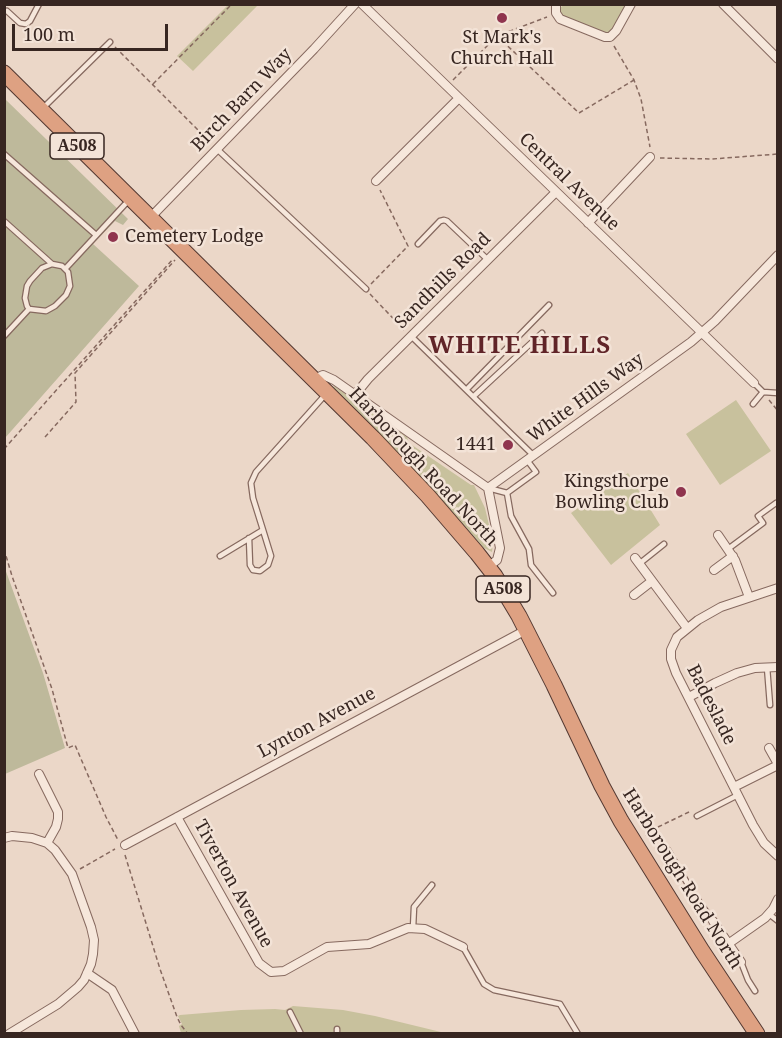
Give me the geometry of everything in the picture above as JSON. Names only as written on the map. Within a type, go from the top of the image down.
[{"type":"highway","name":"A508","points":[[4,74],[150,218]]},
{"type":"highway","name":"Harborough Road North","points":[[150,218],[314,379],[428,496],[488,567],[526,630],[621,821],[757,1034]]},
{"type":"street","name":"Birch Barn Way","points":[[150,218],[356,4]]},
{"type":"street","name":"Central Avenue","points":[[362,4],[754,383]]},
{"type":"street","points":[[556,9],[564,21],[601,37],[610,37],[619,28],[631,4]]},
{"type":"street","points":[[723,4],[777,59]]},
{"type":"street","points":[[376,181],[459,98]]},
{"type":"street","points":[[588,223],[650,157]]},
{"type":"street","name":"Sandhills Road","points":[[355,395],[368,379],[556,192]]},
{"type":"street","name":"White Hills Way","points":[[488,488],[702,333],[777,255]]},
{"type":"street","points":[[314,379],[325,375],[488,488],[500,548],[497,560],[488,567]]},
{"type":"street","points":[[718,535],[731,552],[749,597]]},
{"type":"street","points":[[714,570],[731,552]]},
{"type":"street","points":[[637,561],[687,628]]},
{"type":"street","points":[[634,595],[652,581]]},
{"type":"street","name":"Badeslade","points":[[777,588],[711,612],[687,628],[675,641],[671,650],[671,659],[676,673],[758,834],[777,856]]},
{"type":"street","name":"Lynton Avenue","points":[[123,846],[526,630]]},
{"type":"street","points":[[689,697],[731,675],[747,670],[777,667]]},
{"type":"street","points":[[736,791],[777,764],[772,747]]},
{"type":"street","points":[[39,774],[58,812],[56,827],[47,843]]},
{"type":"street","name":"Tiverton Avenue","points":[[177,817],[259,963],[271,972],[284,971],[327,947],[369,945],[408,928],[414,928]]},
{"type":"street","points":[[4,838],[12,836],[32,838],[47,843],[62,858],[72,874],[94,940],[93,954],[87,973],[78,987],[70,995],[9,1034]]},
{"type":"street","points":[[728,944],[769,914],[777,898]]},
{"type":"street","points":[[713,921],[741,962]]},
{"type":"street","points":[[414,928],[425,929],[463,947]]},
{"type":"street","points":[[87,973],[112,990],[135,1034]]},
{"type":"lane","points":[[7,11],[20,23],[26,24],[39,4]]},
{"type":"lane","points":[[41,110],[110,42]]},
{"type":"lane","points":[[217,149],[366,289]]},
{"type":"lane","points":[[4,154],[96,235]]},
{"type":"lane","points":[[66,268],[130,198]]},
{"type":"lane","points":[[418,244],[440,221],[444,220],[487,259]]},
{"type":"lane","points":[[4,221],[52,264],[66,268],[69,276],[70,286],[63,299],[55,306],[46,311],[29,309]]},
{"type":"lane","points":[[29,309],[25,298],[30,280],[42,268],[52,264]]},
{"type":"lane","points":[[466,389],[549,305]]},
{"type":"lane","points":[[4,336],[29,309]]},
{"type":"lane","points":[[474,396],[542,333]]},
{"type":"lane","points":[[411,336],[474,396],[530,458],[536,472],[507,493]]},
{"type":"lane","points":[[754,383],[763,392],[777,393]]},
{"type":"lane","points":[[249,538],[250,565],[253,570],[260,571],[268,565],[271,556],[253,498],[251,483],[256,472],[327,392]]},
{"type":"lane","points":[[753,404],[763,392]]},
{"type":"lane","points":[[488,488],[507,493]]},
{"type":"lane","points":[[507,493],[511,516],[529,549],[531,565],[553,593]]},
{"type":"lane","points":[[731,552],[763,523],[758,516],[776,503]]},
{"type":"lane","points":[[220,555],[263,530]]},
{"type":"lane","points":[[637,561],[664,544]]},
{"type":"lane","points":[[767,667],[770,705]]},
{"type":"lane","points":[[697,816],[736,791]]},
{"type":"lane","points":[[668,850],[693,893],[713,921]]},
{"type":"lane","points":[[414,928],[414,907],[432,885]]},
{"type":"lane","points":[[769,914],[777,921]]},
{"type":"lane","points":[[463,947],[484,984],[494,990],[560,1004],[578,1034]]},
{"type":"lane","points":[[741,962],[755,991]]},
{"type":"lane","points":[[290,1012],[301,1034]]},
{"type":"path","points":[[153,85],[232,4]]},
{"type":"path","points":[[447,86],[497,36],[556,9]]},
{"type":"path","points":[[497,36],[579,113],[634,80]]},
{"type":"path","points":[[610,37],[634,80],[641,99],[650,157],[712,159],[777,154]]},
{"type":"path","points":[[110,42],[217,149]]},
{"type":"path","points":[[376,181],[408,246],[366,289],[411,336]]},
{"type":"path","points":[[45,437],[76,402],[75,373],[183,250]]},
{"type":"path","points":[[4,448],[183,250]]},
{"type":"path","points":[[763,392],[777,411]]},
{"type":"path","points":[[4,549],[52,689],[68,748],[75,745],[106,817],[123,846],[170,998],[181,1025],[188,1034]]},
{"type":"path","points":[[643,840],[656,828],[698,807]]},
{"type":"path","points":[[72,874],[123,846]]},
{"type":"shaded area","points":[[571,4],[627,5],[615,28],[606,34],[564,17],[560,11],[561,7]]},
{"type":"shaded area","points":[[228,5],[258,5],[193,71],[177,56]]},
{"type":"shaded area","points":[[5,99],[128,219],[123,225],[115,221],[93,244],[139,286],[5,438]]},
{"type":"shaded area","points":[[334,386],[407,437],[409,443],[474,485],[485,508],[493,542],[492,552],[484,548],[409,465],[333,388]]},
{"type":"shaded area","points":[[736,400],[771,451],[720,485],[686,434]]},
{"type":"shaded area","points":[[628,473],[660,525],[611,565],[571,513]]},
{"type":"shaded area","points":[[4,566],[43,673],[65,748],[5,774]]},
{"type":"shaded area","points":[[293,1006],[343,1010],[445,1033],[181,1033],[179,1026],[182,1024],[178,1016],[180,1015],[241,1010],[285,1010]]},
{"type":"place","name":"St Mark's Church Hall","points":[[502,18]]},
{"type":"place","name":"Cemetery Lodge","points":[[113,237]]},
{"type":"place","name":"1441","points":[[508,445]]},
{"type":"place","name":"Kingsthorpe Bowling Club","points":[[681,492]]},
{"type":"district","name":"WHITE HILLS","points":[[520,346]]}]
